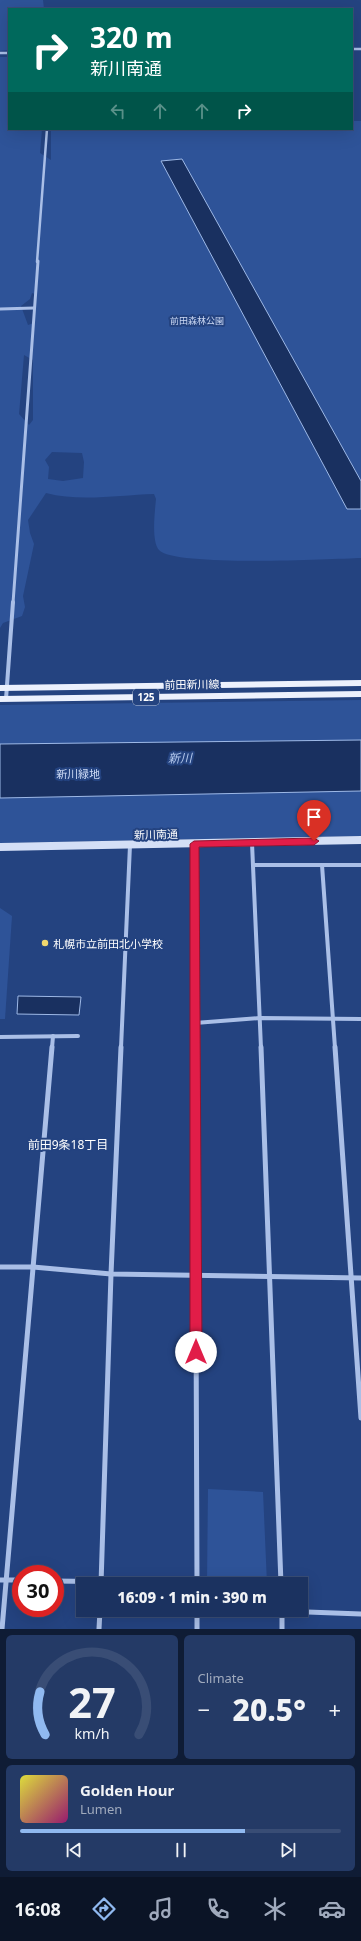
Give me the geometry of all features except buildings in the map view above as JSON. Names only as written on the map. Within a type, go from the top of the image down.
[{"type":"main road","name":"前田新川線","points":[[4,688],[361,683]]},
{"type":"main road","name":"前田新川線","points":[[3,699],[361,694]]},
{"type":"street","points":[[3,699],[47,130]]},
{"type":"street","points":[[0,309],[34,308]]},
{"type":"street","name":"新川南通","points":[[0,848],[361,840]]},
{"type":"street","points":[[252,843],[281,1577]]},
{"type":"street","points":[[194,844],[197,1577]]},
{"type":"street","points":[[101,1577],[111,1274],[130,845]]},
{"type":"street","points":[[253,865],[361,864]]},
{"type":"street","points":[[322,865],[361,1418]]},
{"type":"street","points":[[195,1023],[260,1018],[361,1019]]},
{"type":"street","points":[[2,1629],[3,1580],[33,1267],[53,1036]]},
{"type":"street","points":[[0,1037],[78,1036]]},
{"type":"street","points":[[0,1267],[33,1267],[111,1274],[361,1278]]},
{"type":"street","points":[[64,1580],[76,1581]]},
{"type":"street","points":[[308,1612],[361,1614]]},
{"type":"street","points":[[99,1629],[100,1617]]},
{"type":"street","points":[[197,1617],[197,1629]]},
{"type":"street","points":[[282,1617],[282,1629]]},
{"type":"green space","points":[[0,0],[43,0],[44,8],[8,8],[8,50],[0,51]]},
{"type":"green space","name":"前田森林公園","points":[[0,57],[8,57],[8,130],[42,130],[40,153],[51,160],[51,130],[353,130],[353,121],[361,121],[361,558],[254,561],[193,559],[171,555],[159,550],[155,540],[154,526],[156,499],[154,494],[86,498],[59,496],[46,493],[28,520],[30,533],[34,544],[23,596],[25,607],[22,616],[3,623],[0,628]],"holes":[[[32,293],[35,294],[34,323],[28,325],[21,306],[30,299]],[[24,355],[33,360],[33,420],[29,425],[19,414]],[[52,452],[82,453],[84,462],[83,478],[63,481],[48,479],[49,467],[45,460]]]},
{"type":"green space","name":"新川緑地","points":[[361,700],[361,836],[0,843],[0,705]]},
{"type":"green space","points":[[0,908],[12,916],[5,1019],[0,1019]]},
{"type":"green space","points":[[208,1489],[263,1492],[267,1577],[207,1577]]},
{"type":"water","points":[[182,159],[361,481],[361,509],[347,509],[161,161]]},
{"type":"water","name":"新川","points":[[361,740],[361,791],[0,798],[0,744]]},
{"type":"water","points":[[18,996],[81,997],[79,1015],[17,1014]]},
{"type":"place","name":"札幌市立前田北小学校","points":[[45,943]]},
{"type":"district","name":"前田9条18丁目","points":[[68,1144]]},
{"type":"route","points":[[196,1352],[194,844],[314,841]]}]
